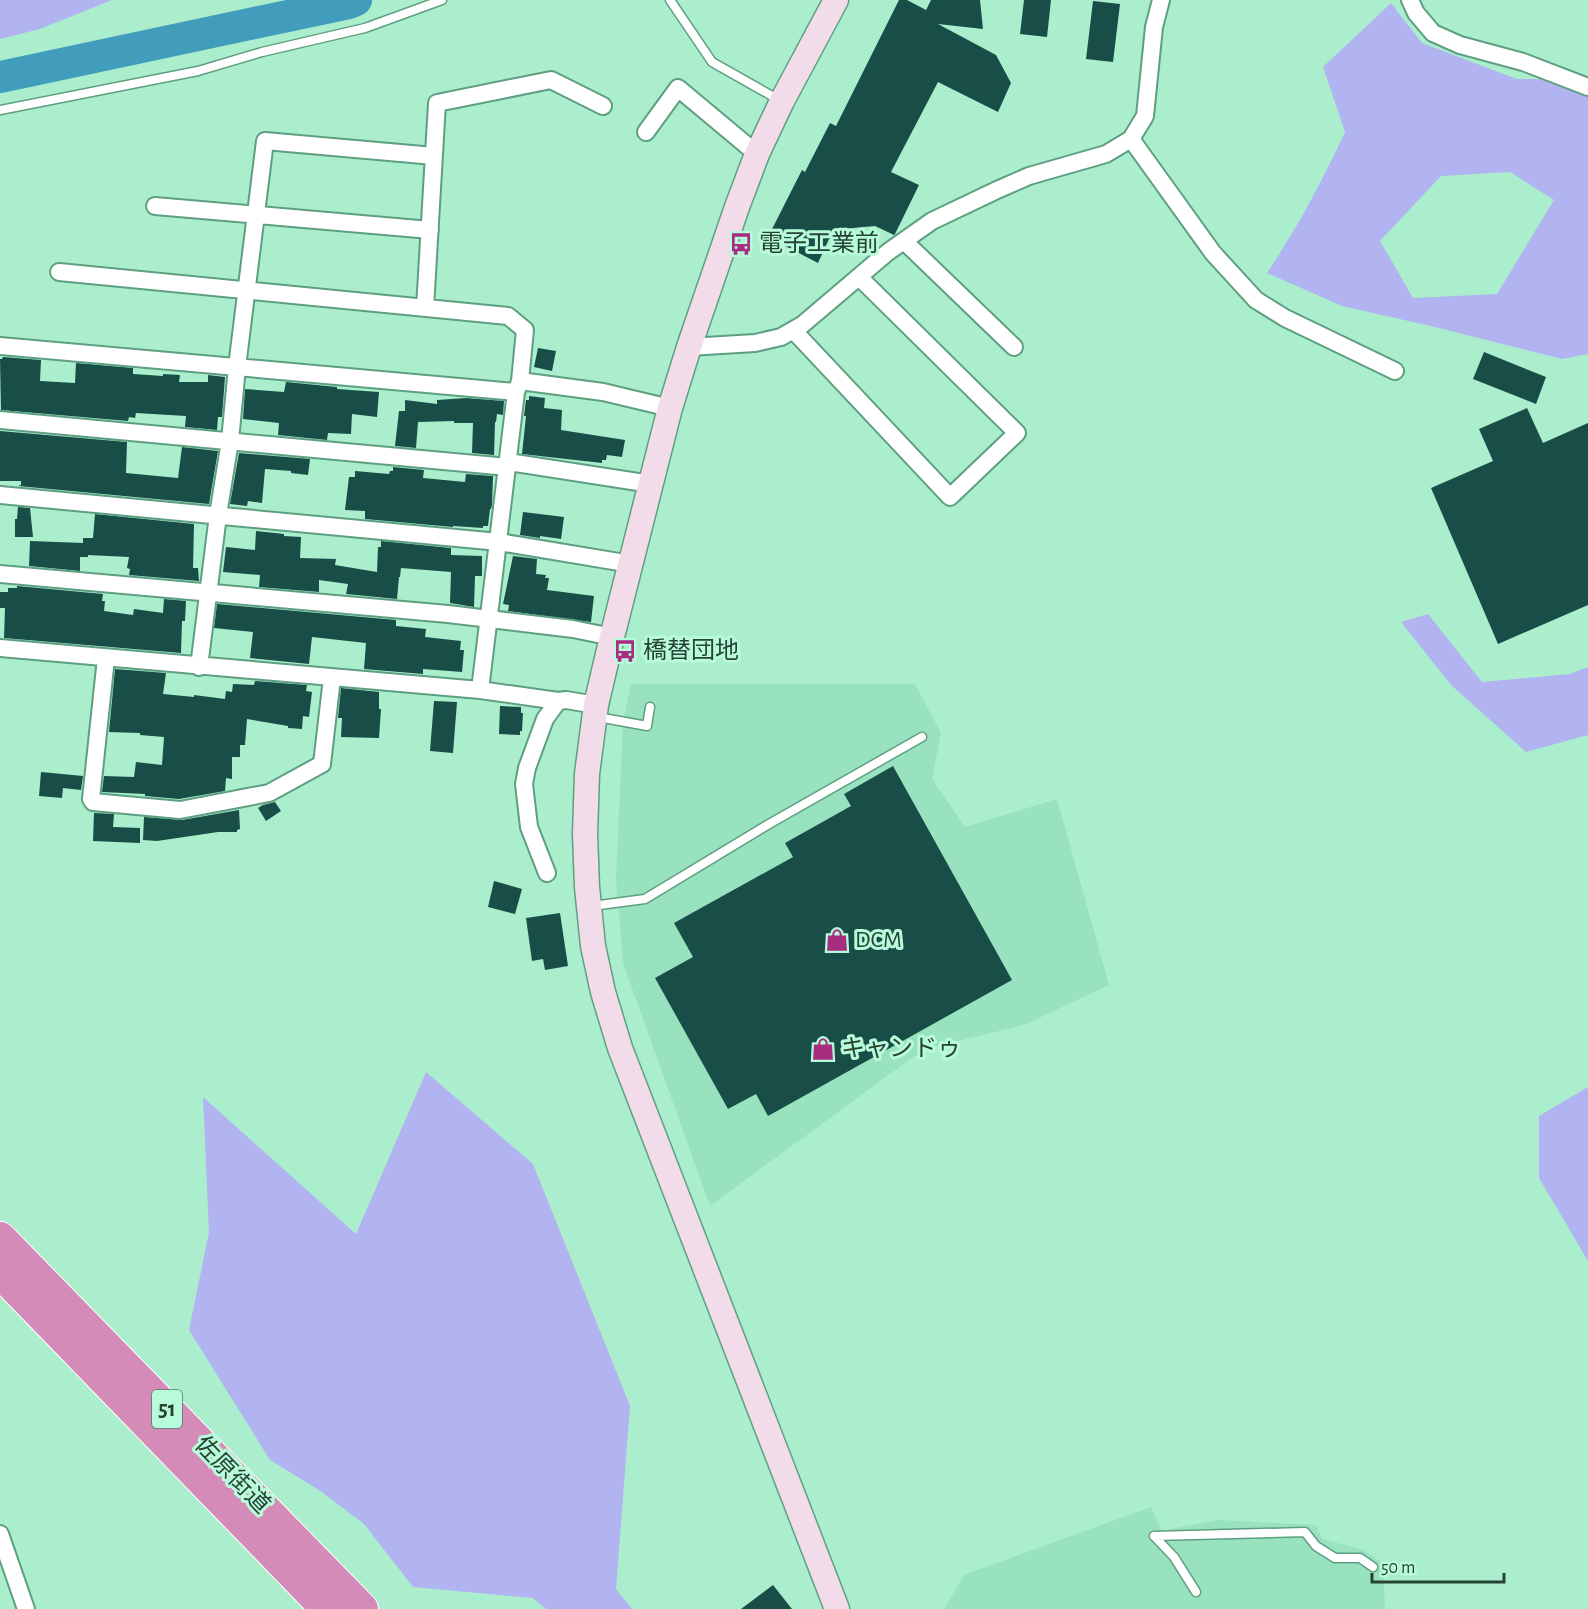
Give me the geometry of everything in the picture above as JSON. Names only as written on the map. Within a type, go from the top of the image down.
[{"type":"highway","name":"佐原街道","points":[[4,1253],[312,1576],[362,1609]]},
{"type":"highway","name":"佐原街道","points":[[312,1576],[327,1609]]},
{"type":"street","points":[[836,0],[757,154],[736,207],[670,408],[595,711],[587,774],[585,834],[593,946],[603,992],[620,1048],[837,1609]]},
{"type":"street","points":[[689,347],[755,343],[781,337],[802,325],[904,241],[932,221],[1029,176],[1106,154],[1131,139],[1145,116],[1154,27],[1161,0]]},
{"type":"street","points":[[1410,0],[1416,13],[1433,33],[1460,45],[1523,62],[1588,87]]},
{"type":"street","points":[[425,308],[437,104],[551,80],[603,106]]},
{"type":"street","points":[[646,132],[678,88],[757,154]]},
{"type":"street","points":[[1131,139],[1213,253],[1256,300],[1285,318],[1395,371]]},
{"type":"street","points":[[199,667],[218,515],[230,441],[265,141],[434,156]]},
{"type":"street","points":[[155,206],[430,230]]},
{"type":"street","points":[[904,241],[1014,347]]},
{"type":"street","points":[[59,272],[508,316],[525,330],[480,690]]},
{"type":"street","points":[[793,330],[950,497],[1017,433],[859,277]]},
{"type":"street","points":[[0,346],[237,367],[603,392],[670,408]]},
{"type":"street","points":[[0,420],[508,464],[651,484]]},
{"type":"street","points":[[0,495],[499,542],[631,564]]},
{"type":"street","points":[[0,574],[489,619],[573,629],[612,637]]},
{"type":"street","points":[[0,648],[480,690],[558,701],[566,700],[595,711]]},
{"type":"street","points":[[106,658],[91,799],[93,802],[180,810],[269,793],[322,764],[332,678]]},
{"type":"street","points":[[547,873],[529,826],[524,784],[527,768],[545,719],[558,701]]},
{"type":"street","points":[[0,1534],[26,1609]]},
{"type":"lane","points":[[0,110],[198,71],[262,52],[365,28],[442,0]]},
{"type":"lane","points":[[670,0],[712,62],[782,102]]},
{"type":"lane","points":[[595,711],[647,726],[650,706]]},
{"type":"lane","points":[[589,906],[645,899],[769,824],[922,737]]},
{"type":"lane","points":[[1196,1592],[1174,1557],[1154,1536],[1305,1532],[1316,1546],[1335,1558],[1360,1558],[1373,1568]]},
{"type":"shaded area","points":[[0,0],[112,0],[40,29],[0,39]]},
{"type":"shaded area","points":[[1391,3],[1422,43],[1517,79],[1588,79],[1588,354],[1562,359],[1342,306],[1267,273],[1309,204],[1345,132],[1323,67]],"holes":[[[1510,172],[1554,200],[1497,294],[1413,298],[1380,241],[1441,176]]]},
{"type":"shaded area","points":[[1428,614],[1482,682],[1570,674],[1588,667],[1588,735],[1526,752],[1451,685],[1401,622]]},
{"type":"shaded area","points":[[631,684],[915,684],[941,733],[932,779],[965,827],[1057,799],[1109,985],[1024,1025],[924,1049],[710,1206],[623,963],[616,880],[623,722]]},
{"type":"shaded area","points":[[426,1072],[533,1164],[630,1406],[616,1589],[632,1609],[546,1609],[533,1598],[413,1587],[364,1524],[319,1490],[270,1460],[189,1330],[209,1232],[203,1097],[356,1234]]},
{"type":"shaded area","points":[[1588,1087],[1588,1261],[1539,1178],[1539,1116]]},
{"type":"shaded area","points":[[1151,1507],[1162,1531],[1218,1520],[1316,1525],[1322,1539],[1363,1550],[1383,1563],[1385,1609],[944,1609],[964,1575]]},
{"type":"building","points":[[899,0],[907,0],[926,10],[931,0],[980,0],[983,29],[938,24],[996,55],[1011,83],[998,112],[938,82],[891,172],[919,185],[895,234],[875,226],[853,228],[829,239],[818,263],[768,237],[802,170],[805,172],[830,123],[836,126]]},
{"type":"building","points":[[1024,0],[1051,0],[1047,37],[1020,34]]},
{"type":"building","points":[[1093,1],[1120,4],[1113,62],[1086,59]]},
{"type":"building","points":[[538,348],[556,351],[552,371],[534,367]]},
{"type":"building","points":[[1484,352],[1546,377],[1536,404],[1473,379]]},
{"type":"building","points":[[3,357],[41,360],[40,381],[75,383],[76,363],[133,368],[133,374],[180,375],[179,382],[208,382],[208,375],[225,377],[222,417],[218,417],[217,430],[185,427],[186,416],[136,413],[135,418],[129,417],[128,421],[1,410],[0,359]]},
{"type":"building","points":[[286,382],[379,392],[377,417],[352,414],[351,434],[328,433],[327,440],[278,435],[279,423],[243,419],[245,389],[284,392]]},
{"type":"building","points":[[529,396],[545,398],[544,408],[562,410],[561,430],[625,440],[622,457],[607,455],[606,460],[602,460],[602,463],[522,454],[526,416],[524,416],[526,400],[529,400]]},
{"type":"building","points":[[466,398],[504,401],[503,415],[497,414],[495,422],[494,455],[472,453],[473,423],[454,423],[454,421],[418,422],[416,448],[395,446],[399,411],[405,411],[405,400],[437,404],[437,400]]},
{"type":"building","points":[[1527,408],[1543,443],[1588,423],[1588,605],[1498,644],[1431,488],[1493,461],[1479,429]]},
{"type":"building","points":[[0,431],[127,442],[126,473],[178,478],[182,447],[218,451],[209,504],[18,486],[21,485],[21,481],[0,481]]},
{"type":"building","points":[[239,453],[310,459],[308,475],[265,469],[262,503],[248,501],[247,506],[230,504]]},
{"type":"building","points":[[393,467],[424,470],[423,478],[465,482],[466,474],[493,476],[492,505],[488,526],[483,526],[483,528],[453,527],[365,519],[365,511],[345,510],[349,477],[355,477],[355,471],[389,474],[393,471]]},
{"type":"building","points":[[18,507],[30,508],[33,537],[15,537]]},
{"type":"building","points":[[523,512],[564,517],[561,539],[520,535]]},
{"type":"building","points":[[95,514],[194,524],[193,568],[198,568],[199,581],[129,575],[130,569],[127,568],[129,557],[88,555],[88,557],[80,557],[80,571],[29,566],[30,541],[83,543],[83,538],[93,538]]},
{"type":"building","points":[[256,531],[301,537],[300,558],[336,559],[335,565],[377,572],[378,547],[381,547],[381,541],[451,548],[451,555],[482,556],[482,576],[475,576],[474,607],[450,603],[451,572],[401,568],[397,599],[346,594],[348,584],[319,580],[319,592],[259,587],[260,575],[223,572],[226,547],[255,550]]},
{"type":"building","points":[[513,556],[537,559],[536,574],[546,575],[545,578],[549,578],[547,590],[594,596],[591,622],[508,611],[509,605],[503,604]]},
{"type":"building","points":[[17,586],[103,594],[104,611],[133,615],[134,609],[163,613],[164,599],[186,601],[185,621],[182,621],[181,653],[4,638],[5,608],[0,608],[0,592],[8,592],[8,588],[17,588]]},
{"type":"building","points":[[217,604],[396,620],[396,626],[426,629],[425,637],[461,641],[460,650],[464,650],[462,672],[423,669],[423,674],[364,669],[366,643],[312,637],[309,664],[250,658],[253,632],[214,628]]},
{"type":"building","points":[[115,669],[166,673],[163,694],[194,697],[194,695],[225,699],[226,691],[232,692],[233,684],[254,685],[255,681],[307,685],[306,691],[312,692],[309,717],[303,716],[302,729],[247,719],[245,745],[240,745],[240,757],[232,757],[232,779],[226,778],[225,791],[179,799],[145,796],[145,794],[102,792],[104,776],[134,777],[136,762],[162,765],[164,737],[140,735],[140,733],[109,732]]},
{"type":"building","points":[[341,688],[379,692],[379,709],[381,709],[379,738],[341,737],[342,718],[338,718]]},
{"type":"building","points":[[434,701],[457,702],[453,753],[430,751]]},
{"type":"building","points":[[500,706],[521,707],[521,713],[523,713],[520,735],[499,734]]},
{"type":"building","name":"DCM","points":[[893,766],[1012,980],[768,1116],[756,1094],[728,1109],[655,978],[693,957],[674,923],[793,857],[785,843],[851,806],[844,794]]},
{"type":"building","points":[[41,772],[83,776],[81,790],[63,788],[62,798],[39,796]]},
{"type":"building","points":[[275,802],[281,811],[266,821],[258,808]]},
{"type":"building","points":[[239,810],[240,829],[237,832],[218,832],[157,841],[143,840],[144,817],[182,820]]},
{"type":"building","points":[[94,813],[114,814],[113,827],[140,828],[140,843],[93,841]]},
{"type":"building","points":[[494,881],[522,889],[515,914],[488,907]]},
{"type":"building","points":[[560,913],[568,966],[545,970],[543,959],[532,961],[526,918]]},
{"type":"building","points":[[773,1585],[792,1609],[741,1609]]},
{"type":"waterway","points":[[0,77],[356,0]]},
{"type":"place","name":"電子工業前","points":[[741,244]]},
{"type":"place","name":"橋替団地","points":[[625,651]]},
{"type":"place","name":"DCM","points":[[837,940]]},
{"type":"place","name":"キャンドゥ","points":[[823,1049]]}]
